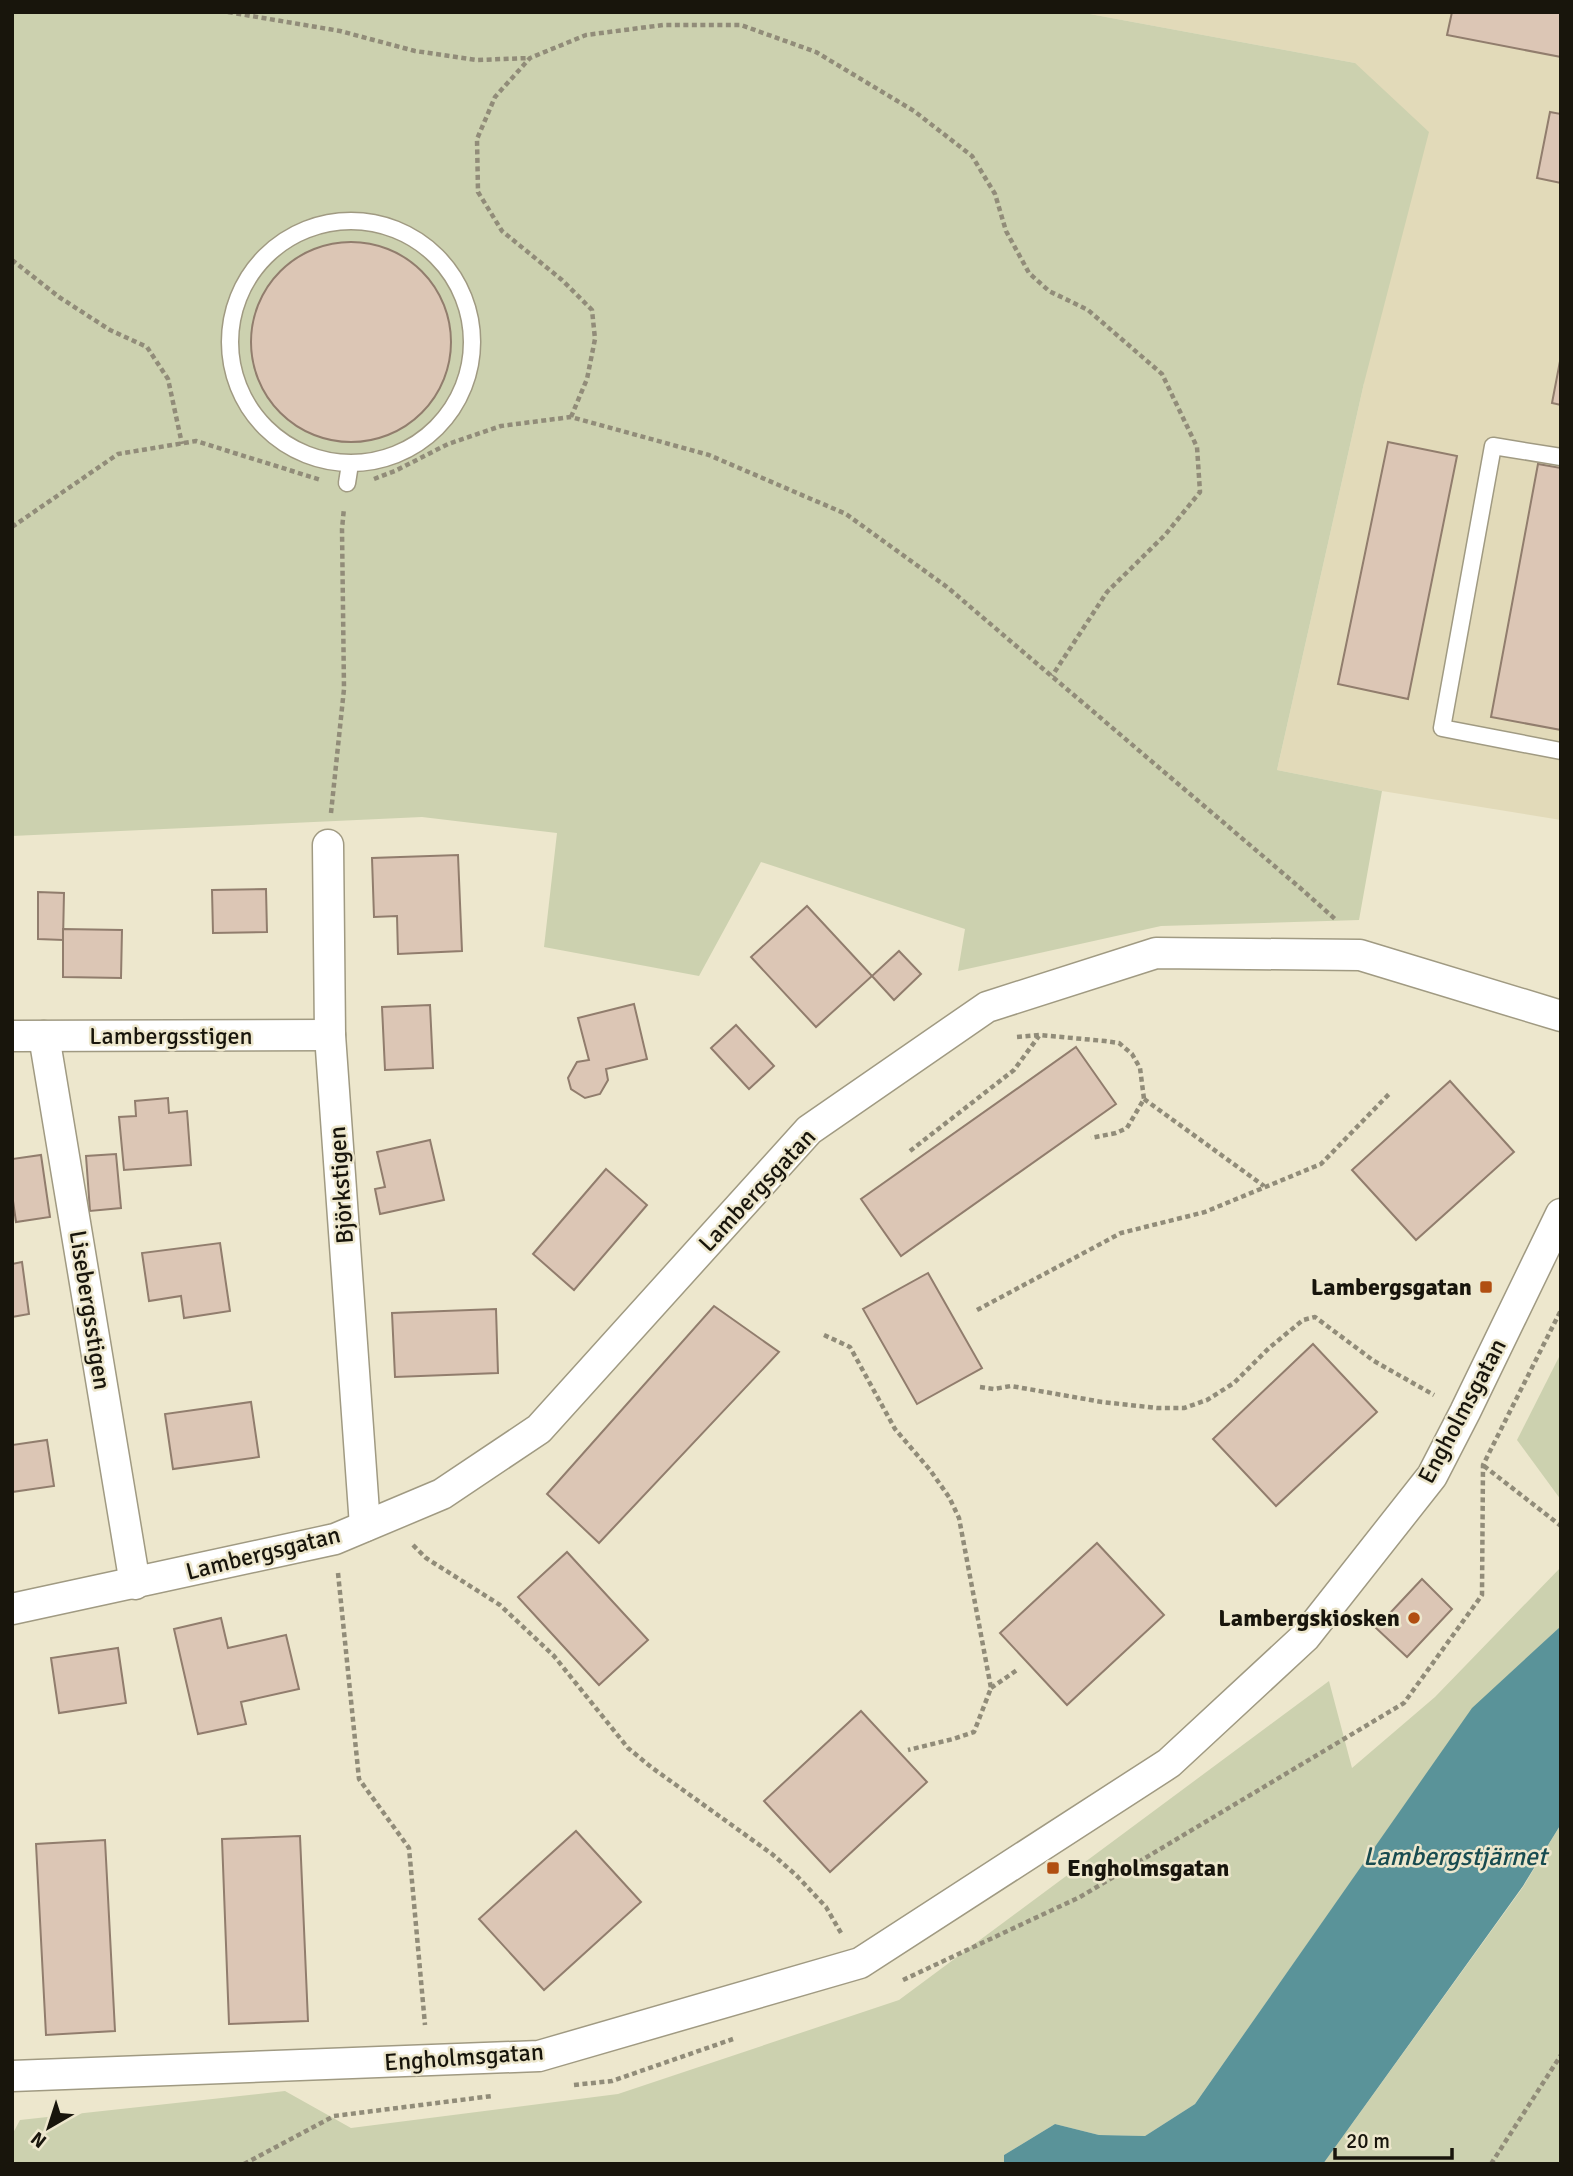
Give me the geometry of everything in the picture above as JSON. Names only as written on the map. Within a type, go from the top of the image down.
[{"type":"street","name":"Björkstigen","points":[[328,845],[330,1035],[375,1522]]},
{"type":"street","name":"Lambergsgatan","points":[[12,1609],[335,1539],[442,1494],[539,1429],[810,1130],[988,1007],[1156,953],[1360,955],[1561,1016]]},
{"type":"street","name":"Lambergsstigen","points":[[12,1036],[330,1035]]},
{"type":"street","name":"Lisebergsstigen","points":[[44,1036],[135,1584]]},
{"type":"street","name":"Engholmsgatan","points":[[12,2076],[539,2056],[860,1963],[1169,1763],[1305,1637],[1432,1476],[1561,1214]]},
{"type":"lane","points":[[351,220],[383,225],[412,237],[437,257],[456,282],[468,311],[472,343],[468,375],[457,403],[436,429],[411,448],[382,460],[350,464],[319,459],[289,447],[264,428],[245,402],[233,373],[229,341],[233,310],[246,281],[265,256],[290,237],[320,225],[351,220]]},
{"type":"lane","points":[[1561,457],[1493,446],[1442,728],[1561,751]]},
{"type":"lane","points":[[346,483],[350,464]]},
{"type":"path","points":[[228,12],[340,31],[415,51],[477,60],[530,58],[586,35],[663,25],[741,25],[816,52],[914,111],[972,156],[995,194],[1006,231],[1029,273],[1049,291],[1088,310],[1162,374],[1197,447],[1200,492],[1164,535],[1107,592],[1052,676]]},
{"type":"path","points":[[530,58],[495,97],[477,139],[478,192],[502,231],[562,279],[592,310],[596,338],[587,379],[571,417]]},
{"type":"path","points":[[12,260],[59,298],[110,330],[148,347],[168,379],[182,444]]},
{"type":"path","points":[[12,527],[118,454],[196,441],[328,482],[362,484],[395,471],[448,444],[501,426],[571,417],[709,455],[846,514],[947,586],[1338,922]]},
{"type":"path","points":[[328,845],[344,689],[342,529],[346,483]]},
{"type":"path","points":[[988,1007],[996,1038],[1039,1035],[1119,1043],[1132,1054],[1140,1068],[1144,1099],[1127,1128],[1091,1138]]},
{"type":"path","points":[[910,1152],[1014,1070],[1039,1035]]},
{"type":"path","points":[[977,1310],[1121,1233],[1205,1212],[1321,1164],[1389,1094]]},
{"type":"path","points":[[1144,1099],[1265,1187]]},
{"type":"path","points":[[980,1387],[994,1389],[1011,1386],[1102,1402],[1184,1408],[1206,1400],[1234,1383],[1269,1348],[1303,1320],[1315,1317],[1374,1361],[1465,1412]]},
{"type":"path","points":[[824,1335],[850,1347],[895,1429],[930,1470],[949,1497],[959,1518],[991,1688],[974,1732],[908,1750]]},
{"type":"path","points":[[1483,1465],[1561,1526]]},
{"type":"path","points":[[375,1522],[500,1605],[554,1656],[628,1748],[772,1854],[796,1875],[826,1907],[860,1963]]},
{"type":"path","points":[[335,1539],[359,1779],[409,1848],[428,2061]]},
{"type":"path","points":[[991,1688],[1017,1670]]},
{"type":"path","points":[[1491,2164],[1561,2055]]},
{"type":"shaded area","points":[[1079,12],[1561,12],[1561,820],[1382,791],[1277,770],[1364,383],[1355,63]]},
{"type":"green space","points":[[12,12],[1079,12],[1355,63],[1429,132],[1364,383],[1277,770],[1382,791],[1359,920],[1161,926],[958,971],[965,929],[761,862],[699,976],[544,947],[557,833],[422,817],[12,836]]},
{"type":"green space","points":[[1561,1353],[1561,1500],[1517,1440]]},
{"type":"green space","points":[[1561,1567],[1561,1626],[1472,1709],[1195,2104],[1145,2136],[1099,2135],[1055,2124],[1004,2155],[1004,2164],[12,2164],[12,2135],[20,2120],[285,2091],[351,2128],[618,2094],[899,2000],[1329,1681],[1352,1768],[1435,1697]]},
{"type":"green space","points":[[1561,1824],[1561,2164],[1323,2164],[1523,1887]]},
{"type":"water","name":"Lambergstjärnet","points":[[1561,1626],[1561,1824],[1523,1886],[1323,2164],[1004,2164],[1004,2155],[1055,2124],[1099,2135],[1145,2136],[1195,2104],[1472,1708]]},
{"type":"building","points":[[1452,12],[1561,12],[1561,57],[1447,35]]},
{"type":"building","points":[[1550,112],[1561,114],[1561,183],[1537,178]]},
{"type":"building","points":[[351,242],[389,249],[422,271],[444,304],[451,342],[444,380],[422,413],[389,435],[351,442],[313,435],[280,413],[258,380],[251,342],[258,304],[280,271],[313,249]]},
{"type":"building","points":[[1561,356],[1561,405],[1552,403]]},
{"type":"building","points":[[1388,442],[1457,456],[1408,699],[1338,684]]},
{"type":"building","points":[[1538,464],[1561,468],[1561,730],[1491,717]]},
{"type":"building","points":[[458,855],[462,951],[398,954],[397,916],[374,917],[372,858]]},
{"type":"building","points":[[266,889],[267,932],[213,933],[212,890]]},
{"type":"building","points":[[38,892],[64,893],[63,940],[38,939]]},
{"type":"building","points":[[807,906],[872,976],[816,1027],[751,957]]},
{"type":"building","points":[[63,929],[122,930],[121,978],[63,977]]},
{"type":"building","points":[[899,951],[921,974],[894,1000],[872,976]]},
{"type":"building","points":[[634,1004],[647,1059],[606,1069],[608,1080],[600,1094],[585,1098],[571,1089],[568,1078],[577,1062],[589,1060],[578,1018]]},
{"type":"building","points":[[430,1005],[433,1068],[385,1070],[382,1007]]},
{"type":"building","points":[[736,1025],[774,1066],[749,1089],[711,1048]]},
{"type":"building","points":[[1076,1047],[1116,1104],[901,1256],[861,1199]]},
{"type":"building","points":[[1450,1081],[1514,1152],[1416,1240],[1352,1170]]},
{"type":"building","points":[[168,1098],[169,1113],[187,1111],[191,1165],[124,1170],[119,1117],[136,1116],[135,1101]]},
{"type":"building","points":[[430,1140],[444,1200],[380,1214],[375,1189],[385,1187],[377,1152]]},
{"type":"building","points":[[116,1154],[121,1208],[90,1211],[86,1156]]},
{"type":"building","points":[[41,1155],[50,1217],[16,1222],[12,1194],[12,1159]]},
{"type":"building","points":[[606,1169],[647,1205],[574,1290],[533,1254]]},
{"type":"building","points":[[220,1243],[230,1311],[184,1318],[181,1296],[149,1301],[142,1253]]},
{"type":"building","points":[[22,1262],[29,1314],[12,1317],[12,1264]]},
{"type":"building","points":[[928,1273],[982,1368],[917,1404],[863,1309]]},
{"type":"building","points":[[714,1306],[779,1352],[599,1543],[547,1494]]},
{"type":"building","points":[[496,1309],[498,1373],[395,1377],[392,1313]]},
{"type":"building","points":[[1313,1344],[1377,1412],[1276,1506],[1213,1439]]},
{"type":"building","points":[[251,1402],[259,1457],[173,1469],[165,1414]]},
{"type":"building","points":[[47,1440],[54,1486],[12,1492],[12,1445]]},
{"type":"building","points":[[1097,1543],[1164,1615],[1067,1705],[1000,1633]]},
{"type":"building","points":[[567,1552],[648,1640],[599,1685],[518,1597]]},
{"type":"building","name":"Lambergskiosken","points":[[1422,1579],[1452,1609],[1407,1657],[1376,1628]]},
{"type":"building","points":[[221,1618],[228,1648],[286,1635],[299,1689],[241,1702],[246,1724],[198,1734],[174,1629]]},
{"type":"building","points":[[118,1648],[126,1703],[59,1713],[51,1658]]},
{"type":"building","points":[[861,1711],[927,1782],[830,1872],[764,1801]]},
{"type":"building","points":[[576,1831],[641,1902],[544,1990],[479,1919]]},
{"type":"building","points":[[300,1836],[308,2021],[229,2024],[222,1839]]},
{"type":"building","points":[[105,1840],[115,2031],[46,2035],[36,1844]]},
{"type":"place","name":"Lambergsgatan","points":[[1486,1287]]},
{"type":"place","name":"Lambergskiosken","points":[[1414,1618]]},
{"type":"place","name":"Engholmsgatan","points":[[1053,1868]]}]
